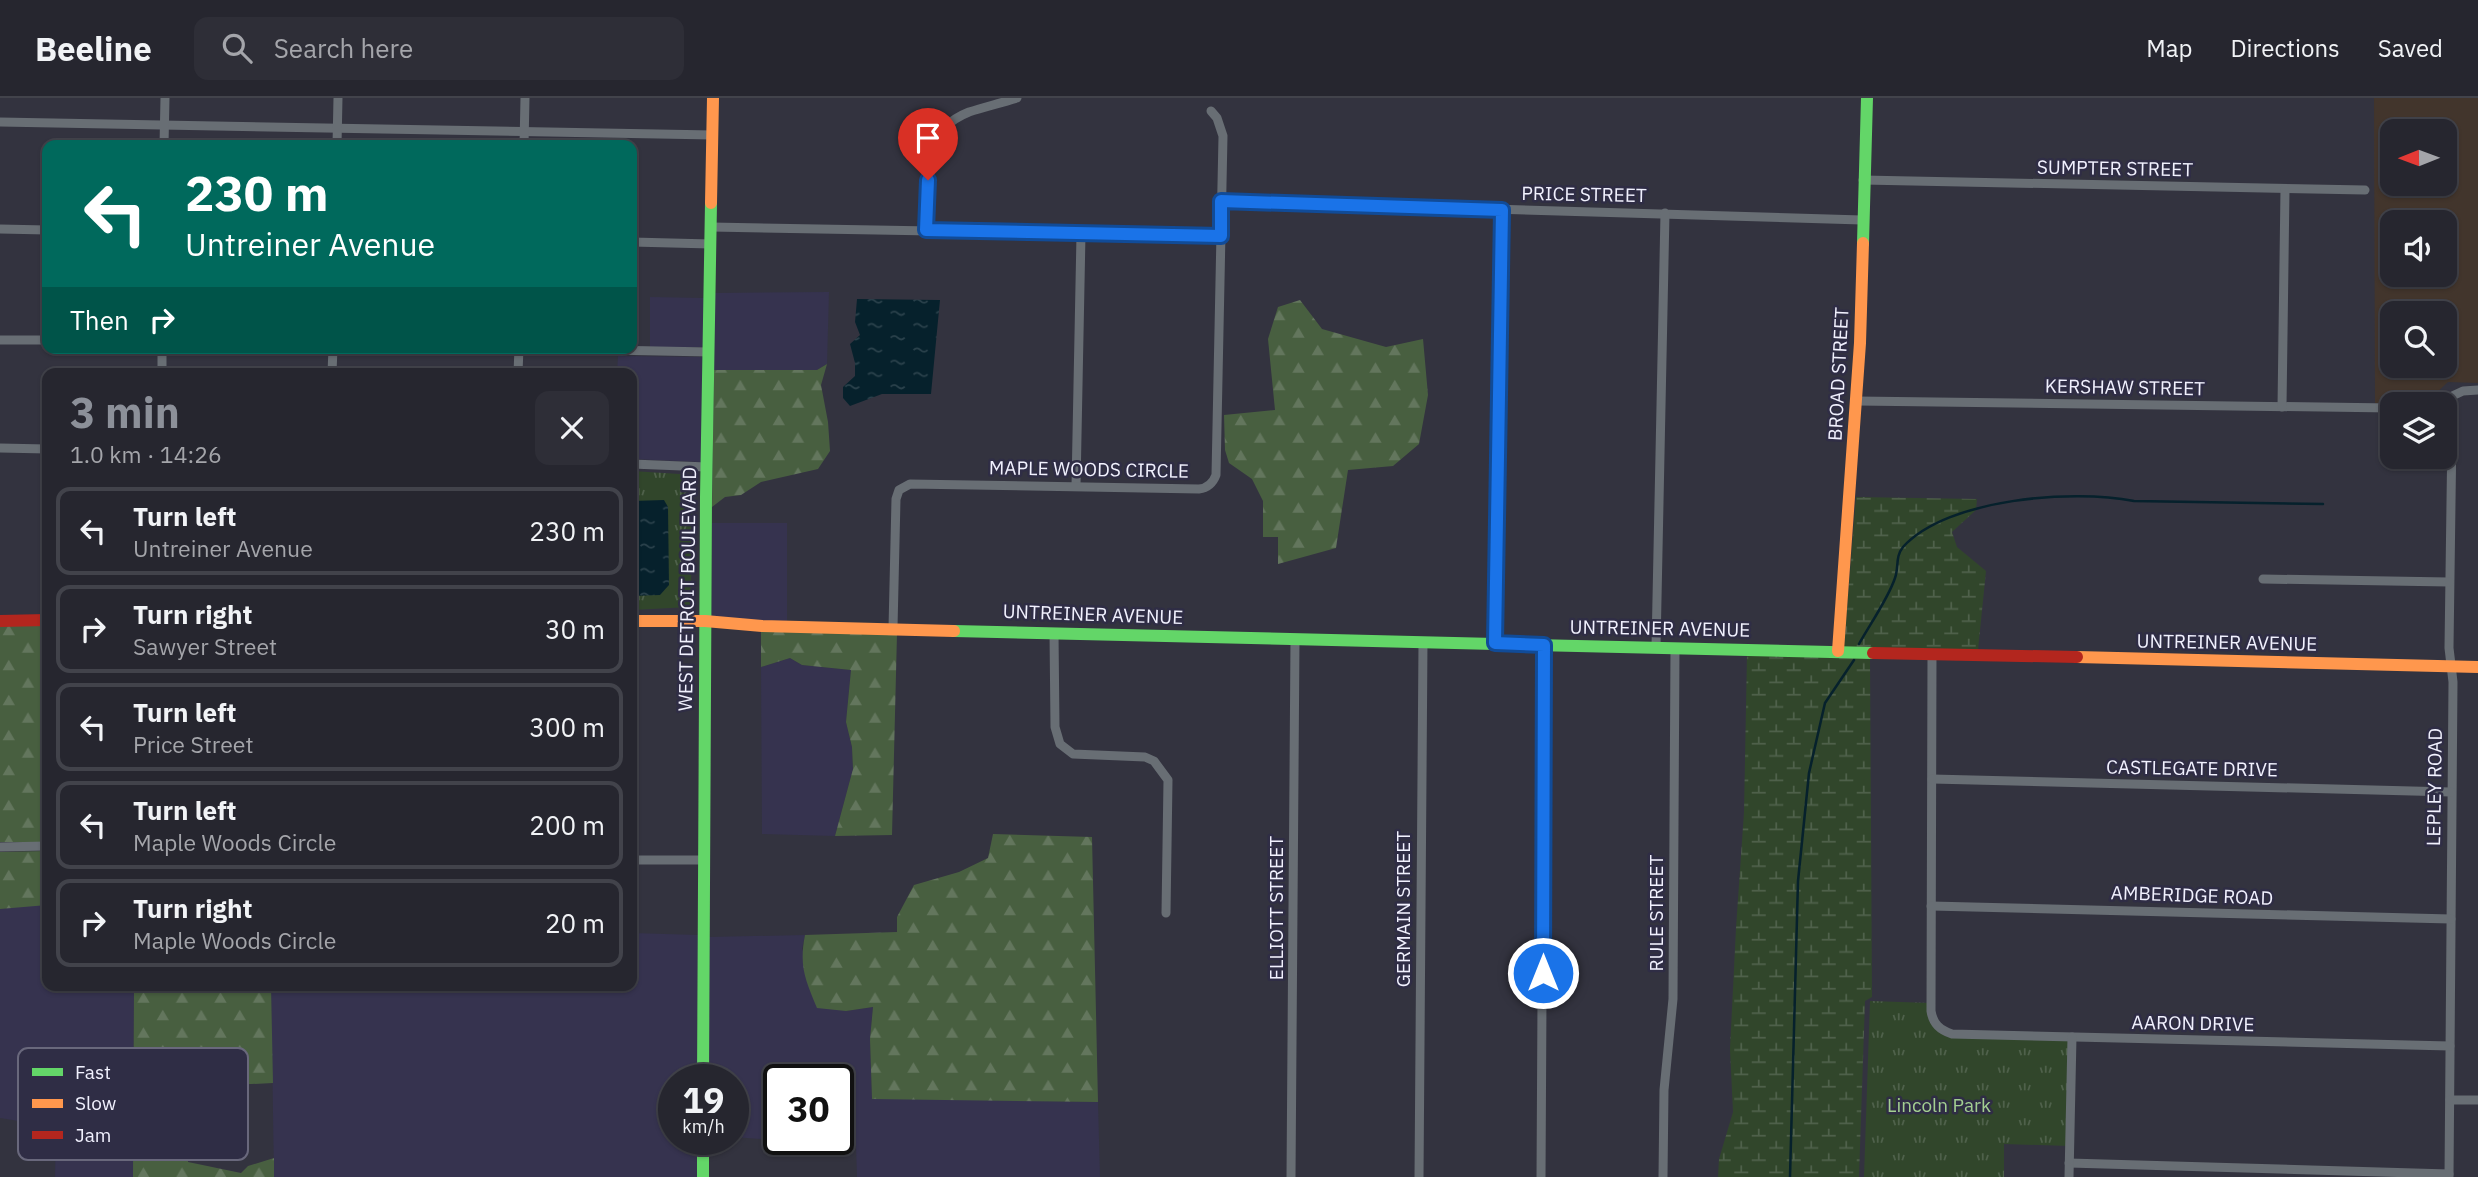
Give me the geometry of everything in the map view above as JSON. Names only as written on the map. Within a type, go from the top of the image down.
[{"type":"street","points":[[164,140],[165,98]]},
{"type":"street","points":[[337,140],[338,98]]},
{"type":"street","points":[[524,140],[525,98]]},
{"type":"street","name":"WEST DETROIT BOULEVARD","points":[[703,1064],[705,621],[713,98]]},
{"type":"street","points":[[926,230],[929,155],[935,136],[948,124],[967,113],[1017,98]]},
{"type":"street","name":"BROAD STREET","points":[[1838,651],[1857,401],[1867,98]]},
{"type":"street","name":"MAPLE WOODS CIRCLE","points":[[893,628],[895,499],[903,486],[1199,489],[1214,481],[1223,135],[1217,118],[1211,111]]},
{"type":"street","points":[[0,122],[713,135]]},
{"type":"street","name":"SUMPTER STREET","points":[[1863,180],[2365,190]]},
{"type":"street","points":[[2282,407],[2285,189]]},
{"type":"street","name":"PRICE STREET","points":[[1221,201],[1862,220]]},
{"type":"street","points":[[1495,643],[1502,210]]},
{"type":"street","points":[[1656,647],[1665,213]]},
{"type":"street","points":[[711,227],[1221,236]]},
{"type":"street","points":[[0,229],[42,230]]},
{"type":"street","points":[[1076,486],[1082,234]]},
{"type":"street","points":[[637,242],[711,244]]},
{"type":"street","points":[[0,340],[42,340]]},
{"type":"street","points":[[637,350],[709,352]]},
{"type":"street","points":[[2457,393],[2478,390]]},
{"type":"street","name":"KERSHAW STREET","points":[[1857,401],[2380,408]]},
{"type":"street","points":[[0,448],[42,449]]},
{"type":"street","points":[[637,464],[707,467]]},
{"type":"street","name":"LEPLEY ROAD","points":[[2449,1175],[2453,682],[2449,582],[2451,469]]},
{"type":"street","points":[[2263,579],[2449,582]]},
{"type":"street","points":[[0,621],[42,620]]},
{"type":"street","name":"UNTREINER AVENUE","points":[[637,621],[2478,667]]},
{"type":"street","points":[[1054,633],[1055,727],[1060,744],[1073,754],[1145,757],[1154,761],[1168,780],[1166,913]]},
{"type":"street","name":"ELLIOTT STREET","points":[[1292,1177],[1295,639]]},
{"type":"street","name":"GERMAIN STREET","points":[[1419,1177],[1423,642]]},
{"type":"street","points":[[1541,1177],[1544,645]]},
{"type":"street","name":"RULE STREET","points":[[1663,1177],[1664,1090],[1673,999],[1675,648]]},
{"type":"street","points":[[1931,906],[1932,654]]},
{"type":"street","name":"CASTLEGATE DRIVE","points":[[1932,779],[2451,792]]},
{"type":"street","points":[[0,847],[42,846]]},
{"type":"street","points":[[637,860],[704,860]]},
{"type":"street","name":"AMBERIDGE ROAD","points":[[1931,906],[2451,919]]},
{"type":"street","name":"AARON DRIVE","points":[[1931,906],[1931,1012],[1937,1026],[1952,1034],[2450,1046]]},
{"type":"street","points":[[2068,1177],[2072,1037]]},
{"type":"street","points":[[2450,1100],[2478,1100]]},
{"type":"street","points":[[703,1155],[703,1177]]},
{"type":"street","points":[[2069,1163],[2449,1175]]},
{"type":"shaded area","points":[[2374,98],[2478,98],[2478,383],[2448,382],[2437,392],[2380,392],[2380,403],[2375,403]]},
{"type":"shaded area","points":[[829,292],[827,364],[817,370],[714,370],[715,293]]},
{"type":"shaded area","points":[[650,297],[704,298],[703,347],[650,347]]},
{"type":"shaded area","points":[[618,356],[703,357],[701,462],[637,459],[637,368],[617,368]]},
{"type":"shaded area","points":[[712,523],[787,523],[787,621],[723,620],[711,616]]},
{"type":"shaded area","points":[[790,658],[802,665],[851,670],[846,722],[852,747],[853,769],[835,836],[762,834],[761,667]]},
{"type":"shaded area","points":[[42,905],[42,991],[134,991],[134,1048],[18,1048],[18,1121],[0,1118],[0,909]]},
{"type":"shaded area","points":[[637,933],[698,935],[697,1064],[658,1064],[658,1155],[697,1155],[697,1177],[274,1177],[271,991],[637,991]]},
{"type":"shaded area","points":[[805,935],[802,949],[846,1011],[873,1007],[870,1039],[872,1098],[1098,1102],[1100,1177],[857,1177],[854,1146],[854,1064],[763,1064],[763,1139],[749,1138],[749,1064],[708,1064],[709,937]]},
{"type":"shaded area","points":[[55,1160],[133,1160],[133,1177],[55,1177]]},
{"type":"green space","points":[[1300,300],[1322,329],[1386,347],[1423,339],[1428,395],[1419,444],[1393,466],[1348,470],[1336,548],[1278,564],[1278,537],[1263,537],[1263,501],[1252,479],[1229,463],[1225,450],[1224,415],[1275,410],[1268,339],[1278,307]]},
{"type":"green space","points":[[827,364],[821,385],[830,451],[818,469],[761,482],[741,495],[725,497],[712,507],[714,370],[817,370]]},
{"type":"green space","points":[[637,471],[695,475],[690,607],[637,610]]},
{"type":"green space","points":[[1856,497],[1977,499],[1976,510],[1952,532],[1957,547],[1986,571],[1978,650],[1844,647]]},
{"type":"green space","points":[[0,625],[42,625],[42,842],[0,842]]},
{"type":"green space","points":[[761,631],[897,633],[892,835],[835,836],[853,769],[852,747],[846,722],[851,670],[802,665],[790,658],[761,667]]},
{"type":"green space","points":[[1747,654],[1870,657],[1872,997],[1865,1001],[1859,1177],[1718,1177],[1719,1159],[1733,1112],[1730,1049],[1744,812]]},
{"type":"green space","points":[[993,834],[1092,837],[1098,1102],[872,1099],[870,1039],[873,1007],[846,1011],[817,1008],[804,972],[805,935],[897,932],[897,917],[914,885],[959,872],[988,858]]},
{"type":"green space","points":[[42,851],[42,905],[0,909],[0,852]]},
{"type":"green space","points":[[134,991],[271,991],[273,1083],[248,1084],[248,1048],[134,1048]]},
{"type":"green space","name":"Lincoln Park","points":[[1870,1001],[1931,1003],[1931,1011],[1943,1031],[2072,1037],[2069,1146],[2004,1144],[2004,1177],[1864,1177]]},
{"type":"green space","points":[[274,1158],[274,1177],[133,1177],[133,1160],[188,1160],[241,1173],[248,1166]]},
{"type":"water","points":[[857,299],[940,300],[931,394],[882,394],[850,406],[843,398],[843,387],[855,376],[850,344],[860,335],[855,322]]},
{"type":"water","points":[[664,500],[668,507],[669,585],[660,595],[637,596],[637,501]]},
{"type":"waterway","points":[[1859,644],[1892,586],[1903,547],[1923,530],[1949,517],[2012,501],[2046,497],[2323,504]]},
{"type":"waterway","points":[[1790,1177],[1798,881],[1809,773],[1825,703],[1854,660]]},
{"type":"traffic: fast","points":[[1863,243],[1867,98]]},
{"type":"traffic: fast","points":[[703,1064],[706,497],[711,203]]},
{"type":"traffic: fast","points":[[954,631],[1873,653]]},
{"type":"traffic: fast","points":[[703,1155],[703,1177]]},
{"type":"traffic: slow","points":[[711,203],[713,98]]},
{"type":"traffic: slow","points":[[1838,651],[1860,343],[1863,243]]},
{"type":"traffic: slow","points":[[637,621],[705,621],[762,626],[954,631]]},
{"type":"traffic: slow","points":[[2077,657],[2478,667]]},
{"type":"traffic: jam","points":[[0,621],[42,620]]},
{"type":"traffic: jam","points":[[1873,653],[2077,657]]},
{"type":"route","points":[[928,180],[926,230],[1221,236],[1221,201],[1502,210],[1495,643],[1544,645],[1543,973]]}]
